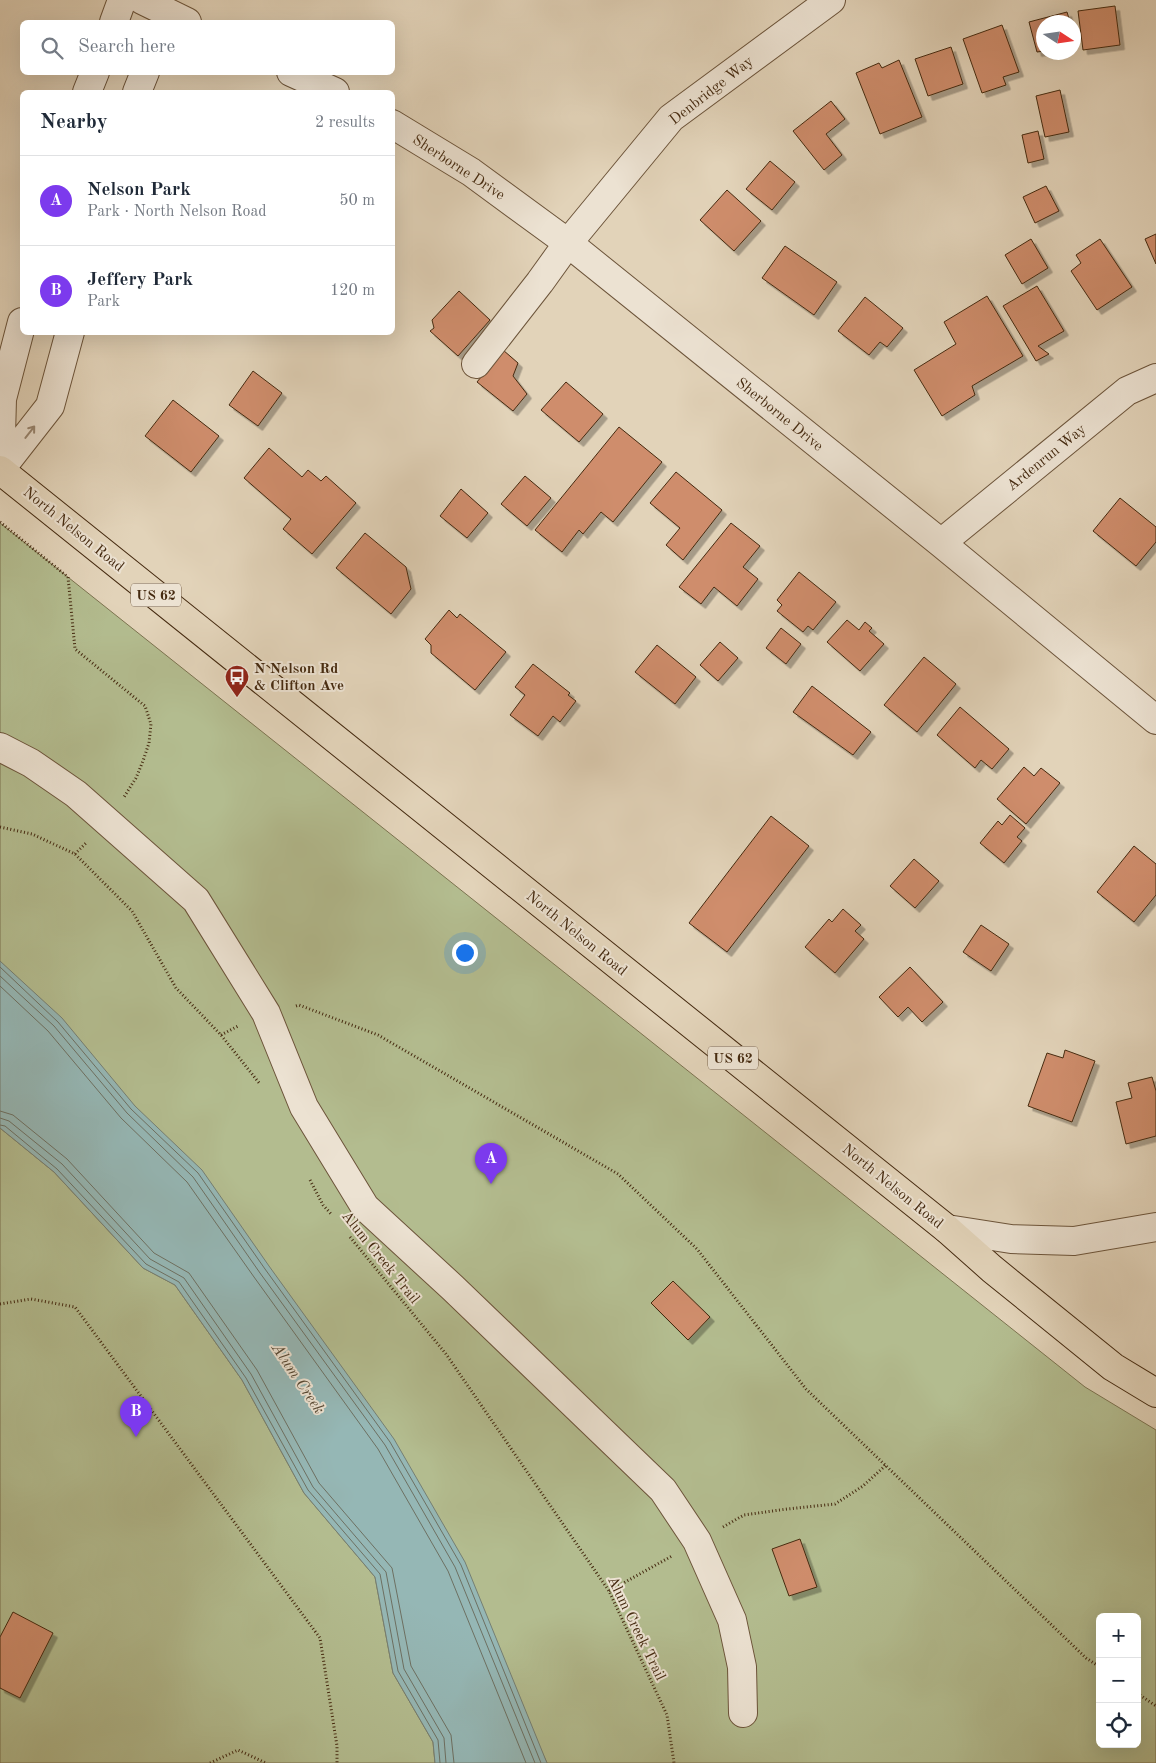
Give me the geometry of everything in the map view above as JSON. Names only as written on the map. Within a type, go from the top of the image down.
[{"type":"main road","name":"North Nelson Road","points":[[0,471],[947,1229],[992,1269],[1113,1367],[1156,1393]]},
{"type":"street","points":[[115,20],[122,0]]},
{"type":"street","points":[[142,0],[176,15]]},
{"type":"street","name":"Denbridge Way","points":[[476,364],[568,243],[671,118],[831,0]]},
{"type":"street","points":[[88,90],[94,75]]},
{"type":"street","points":[[138,90],[143,75]]},
{"type":"street","points":[[298,75],[331,90]]},
{"type":"street","name":"Sherborne Drive","points":[[395,126],[471,172],[568,243],[1156,720]]},
{"type":"street","points":[[0,471],[2,399],[20,330]]},
{"type":"street","points":[[0,471],[50,406],[69,335]]},
{"type":"street","name":"Ardenrun Way","points":[[941,544],[1127,391],[1156,378]]},
{"type":"street","points":[[0,747],[31,763],[76,794],[196,900],[266,1012],[304,1106],[365,1207],[453,1288],[663,1490],[698,1541],[732,1620],[742,1667],[743,1713]]},
{"type":"street","points":[[947,1229],[1011,1239],[1074,1241],[1156,1227]]},
{"type":"path","points":[[0,522],[68,577],[75,649],[145,706],[151,724],[149,743],[136,778],[108,822],[75,854]]},
{"type":"path","points":[[0,827],[32,834],[75,854],[132,911],[176,988],[221,1035],[263,1090]]},
{"type":"path","points":[[221,1035],[266,1012],[299,1006],[378,1035],[618,1174],[697,1249],[806,1388],[1086,1658],[1096,1664]]},
{"type":"path","name":"Alum Creek Trail","points":[[309,1178],[323,1204],[336,1220]]},
{"type":"path","name":"Alum Creek Trail","points":[[348,1234],[446,1354],[609,1591],[667,1715],[674,1763]]},
{"type":"path","points":[[0,1304],[32,1299],[75,1307],[320,1638],[337,1746],[337,1763]]},
{"type":"path","points":[[609,1591],[744,1516],[787,1508],[835,1504],[863,1486],[886,1465]]},
{"type":"path","points":[[1141,1696],[1156,1706]]},
{"type":"path","points":[[210,1763],[238,1750],[266,1763]]},
{"type":"green space","points":[[0,523],[1085,1387],[1156,1430],[1156,1763],[547,1763],[541,1750],[421,1557],[0,1074]]},
{"type":"green space","points":[[0,1128],[54,1172],[143,1268],[175,1285],[242,1380],[304,1493],[375,1577],[393,1673],[433,1742],[435,1763],[0,1763]]},
{"type":"water","name":"Alum Creek","points":[[0,961],[62,1018],[135,1106],[202,1170],[394,1439],[465,1562],[547,1763],[435,1763],[433,1742],[393,1673],[375,1577],[304,1493],[242,1380],[175,1285],[143,1268],[54,1172],[0,1128]]},
{"type":"building","points":[[1115,6],[1120,45],[1083,50],[1081,15],[1079,15],[1078,11]]},
{"type":"building","points":[[1067,12],[1068,15],[1056,15]]},
{"type":"building","points":[[1036,20],[1036,48],[1029,22]]},
{"type":"building","points":[[1002,25],[1019,72],[1003,77],[1006,85],[982,93],[963,39]]},
{"type":"building","points":[[951,47],[963,84],[928,96],[915,59]]},
{"type":"building","points":[[899,60],[922,117],[880,134],[856,73],[879,63],[882,68]]},
{"type":"building","points":[[1060,90],[1069,132],[1045,137],[1036,96]]},
{"type":"building","points":[[831,101],[845,119],[826,134],[842,155],[824,170],[793,131]]},
{"type":"building","points":[[1038,131],[1044,159],[1028,163],[1022,135]]},
{"type":"building","points":[[770,161],[795,182],[772,210],[746,189]]},
{"type":"building","points":[[1046,186],[1059,211],[1035,223],[1023,197]]},
{"type":"building","points":[[727,190],[761,221],[734,251],[700,220]]},
{"type":"building","points":[[1156,234],[1156,264],[1145,239]]},
{"type":"building","points":[[1031,239],[1048,268],[1022,284],[1005,255]]},
{"type":"building","points":[[1100,239],[1132,287],[1097,310],[1071,271],[1081,263],[1076,255]]},
{"type":"building","points":[[785,246],[837,282],[814,315],[762,278]]},
{"type":"building","points":[[1037,286],[1064,331],[1038,346],[1049,354],[1036,361],[1003,306]]},
{"type":"building","points":[[459,291],[490,320],[458,356],[430,331],[434,328],[432,320]]},
{"type":"building","points":[[987,296],[1023,356],[972,386],[975,395],[942,416],[914,370],[956,344],[944,322]]},
{"type":"building","points":[[865,297],[903,328],[887,347],[880,342],[869,355],[838,331]]},
{"type":"building","points":[[503,350],[518,363],[513,376],[527,394],[513,411],[477,382]]},
{"type":"building","points":[[253,371],[282,393],[258,426],[229,405]]},
{"type":"building","points":[[566,382],[603,414],[579,442],[541,410]]},
{"type":"building","points":[[173,400],[219,436],[191,472],[145,436]]},
{"type":"building","points":[[619,427],[662,462],[613,522],[601,512],[583,534],[579,530],[562,552],[535,530]]},
{"type":"building","points":[[269,448],[302,477],[308,470],[321,481],[326,476],[356,503],[312,554],[283,529],[291,519],[244,478]]},
{"type":"building","points":[[676,472],[722,510],[683,560],[666,545],[680,528],[650,503]]},
{"type":"building","points":[[525,476],[551,498],[527,526],[501,504]]},
{"type":"building","points":[[461,489],[488,513],[467,538],[440,516]]},
{"type":"building","points":[[1120,498],[1156,527],[1156,542],[1136,566],[1093,531]]},
{"type":"building","points":[[731,523],[760,546],[743,567],[758,579],[737,606],[714,587],[701,604],[679,587]]},
{"type":"building","points":[[365,533],[406,567],[411,589],[391,614],[336,568]]},
{"type":"building","points":[[799,572],[836,602],[813,630],[808,626],[803,632],[777,611],[782,605],[777,600]]},
{"type":"building","points":[[449,610],[457,618],[460,614],[506,652],[475,690],[431,653],[431,645],[425,639]]},
{"type":"building","points":[[847,620],[859,630],[865,622],[872,628],[869,631],[884,644],[860,671],[827,642]]},
{"type":"building","points":[[781,628],[801,644],[786,664],[766,648]]},
{"type":"building","points":[[720,642],[738,658],[718,681],[700,665]]},
{"type":"building","points":[[657,645],[696,677],[675,704],[635,672]]},
{"type":"building","points":[[924,657],[956,684],[917,732],[884,705]]},
{"type":"building","points":[[533,664],[570,693],[568,695],[576,701],[560,722],[553,716],[538,736],[510,715],[525,695],[515,687]]},
{"type":"building","points":[[812,686],[871,732],[853,755],[793,712]]},
{"type":"building","points":[[960,707],[1009,749],[992,769],[981,760],[975,768],[937,735]]},
{"type":"building","points":[[1024,767],[1034,776],[1041,768],[1060,783],[1026,824],[997,799]]},
{"type":"building","points":[[1010,815],[1025,828],[1017,837],[1022,841],[1004,863],[980,843],[998,821],[1002,825]]},
{"type":"building","points":[[771,816],[809,846],[727,952],[689,923]]},
{"type":"building","points":[[1134,846],[1156,864],[1156,895],[1134,922],[1097,892]]},
{"type":"building","points":[[914,859],[939,881],[915,908],[890,886]]},
{"type":"building","points":[[843,909],[861,925],[855,931],[864,939],[835,973],[805,947],[829,919],[832,922]]},
{"type":"building","points":[[981,925],[1009,944],[991,971],[963,952]]},
{"type":"building","points":[[910,967],[943,1002],[922,1022],[908,1007],[898,1017],[879,997]]},
{"type":"building","points":[[1065,1050],[1095,1061],[1072,1122],[1028,1106],[1047,1053],[1063,1058]]},
{"type":"building","points":[[1152,1077],[1156,1091],[1156,1136],[1126,1144],[1116,1102],[1132,1098],[1128,1083]]},
{"type":"building","points":[[673,1281],[710,1317],[688,1340],[651,1303]]},
{"type":"building","points":[[800,1539],[817,1587],[789,1596],[772,1549]]},
{"type":"building","points":[[13,1612],[53,1633],[20,1698],[0,1688],[0,1637]]},
{"type":"place","name":"N Nelson Rd & Clifton Ave","points":[[237,698]]},
{"type":"place","name":"Nelson Park","points":[[491,1184]]},
{"type":"place","name":"Jeffery Park","points":[[136,1437]]}]
